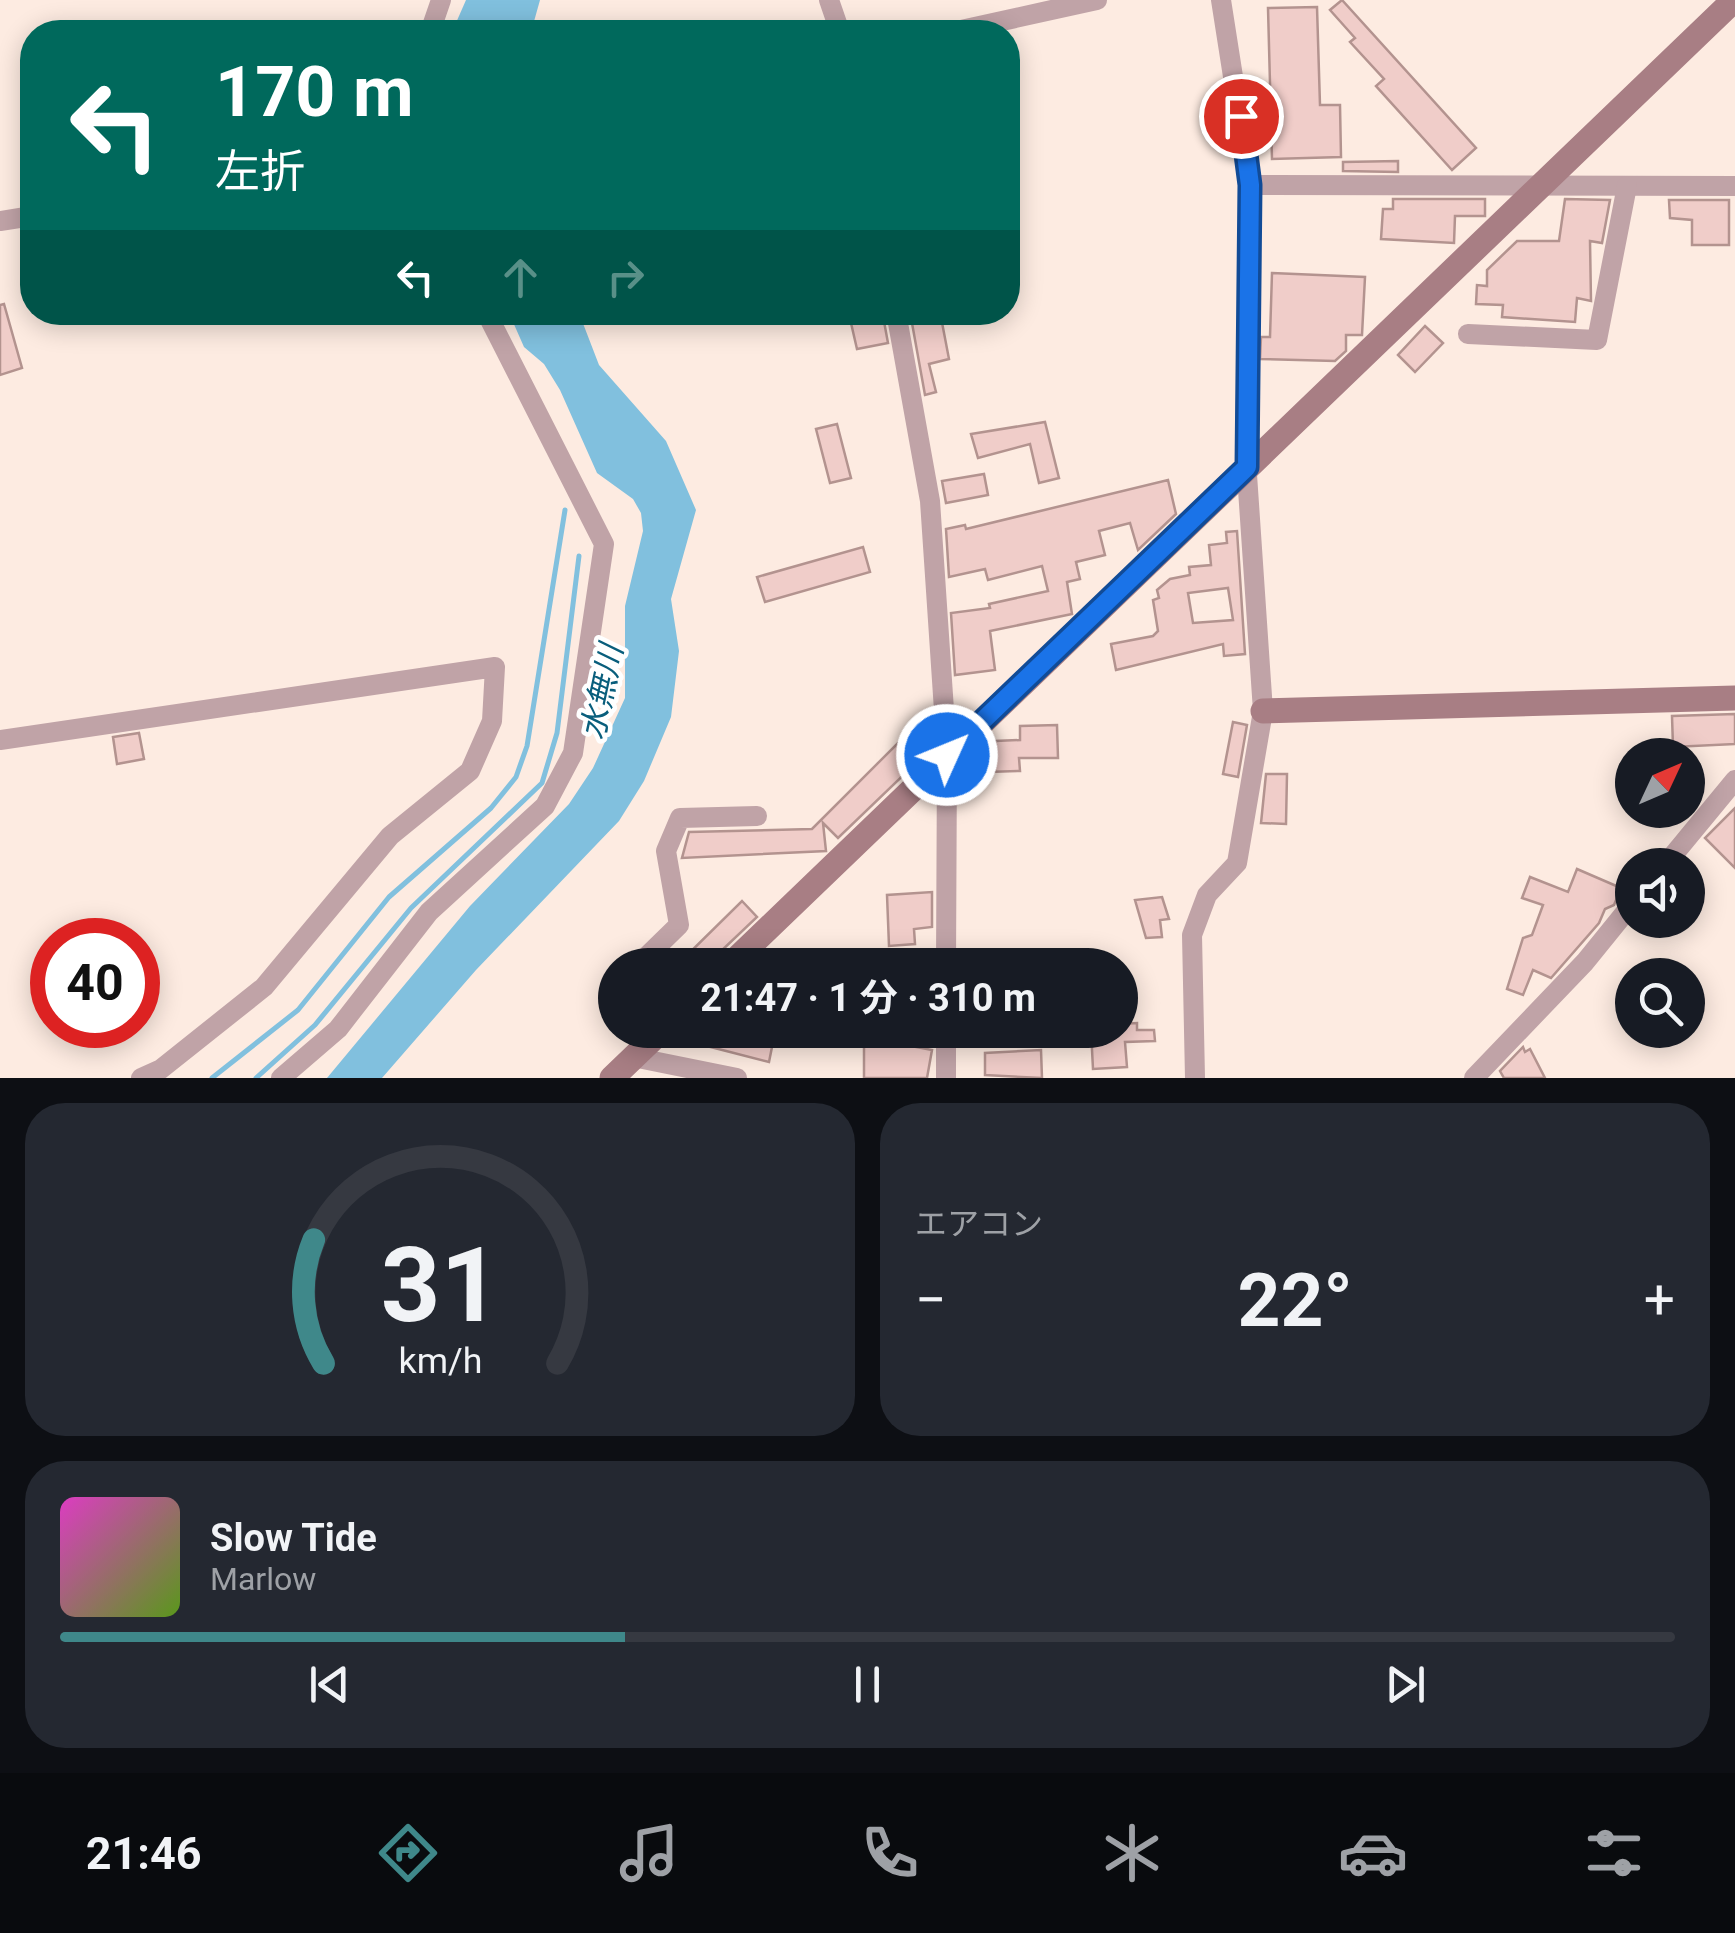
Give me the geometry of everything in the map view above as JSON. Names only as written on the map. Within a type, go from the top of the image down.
[{"type":"street","points":[[1006,20],[1097,0]]},
{"type":"street","points":[[1196,1078],[1192,935],[1207,895],[1238,863],[1263,712],[1247,467],[1250,185],[1222,0]]},
{"type":"street","points":[[748,948],[1544,187],[1734,0]]},
{"type":"street","points":[[1250,185],[1735,186]]},
{"type":"street","points":[[1468,334],[1597,340],[1627,186]]},
{"type":"street","points":[[281,1078],[338,1028],[429,912],[545,806],[572,753],[604,544],[493,325]]},
{"type":"street","points":[[898,325],[930,501],[947,755],[946,948]]},
{"type":"street","points":[[0,740],[495,666],[492,721],[470,771],[390,836],[264,987],[161,1069],[141,1078]]},
{"type":"street","points":[[1263,712],[1735,698]]},
{"type":"street","points":[[1679,848],[1735,780]]},
{"type":"street","points":[[655,948],[679,925],[666,851],[680,818],[757,816]]},
{"type":"street","points":[[1474,1078],[1585,962],[1615,925]]},
{"type":"street","points":[[612,1078],[640,1048]]},
{"type":"street","points":[[669,1048],[737,1078]]},
{"type":"street","points":[[946,1048],[946,1078]]},
{"type":"water","points":[[466,0],[540,0],[534,20],[457,20]]},
{"type":"water","points":[[514,325],[584,325],[599,365],[666,441],[696,510],[671,599],[679,651],[671,717],[644,781],[619,821],[476,970],[382,1078],[327,1078],[470,906],[569,804],[593,768],[625,698],[625,606],[643,531],[641,513],[633,499],[597,473],[560,390],[544,364],[524,347]]},
{"type":"building","points":[[1342,0],[1476,148],[1452,170],[1376,86],[1384,79],[1350,42],[1355,38],[1330,10]]},
{"type":"building","points":[[1317,7],[1320,105],[1340,105],[1341,157],[1272,159],[1268,8]]},
{"type":"building","points":[[1398,161],[1398,172],[1343,171],[1343,162]]},
{"type":"building","points":[[1393,199],[1485,199],[1485,216],[1455,216],[1454,243],[1381,239],[1383,209],[1393,209]]},
{"type":"building","points":[[1565,199],[1610,200],[1602,243],[1590,241],[1591,301],[1577,298],[1575,322],[1502,317],[1503,305],[1476,304],[1477,285],[1487,286],[1487,270],[1517,241],[1559,241]]},
{"type":"building","points":[[1669,200],[1729,200],[1729,245],[1692,245],[1692,220],[1670,218]]},
{"type":"building","points":[[1272,273],[1365,277],[1362,335],[1346,335],[1346,351],[1335,361],[1260,359],[1261,337],[1270,337]]},
{"type":"building","points":[[4,304],[22,368],[0,375],[0,305]]},
{"type":"building","points":[[851,325],[885,325],[888,343],[857,349]]},
{"type":"building","points":[[912,325],[942,325],[949,359],[929,364],[936,392],[925,395]]},
{"type":"building","points":[[1425,326],[1443,343],[1415,372],[1398,355]]},
{"type":"building","points":[[1045,422],[1059,478],[1039,483],[1030,444],[978,458],[971,434]]},
{"type":"building","points":[[837,424],[851,478],[830,483],[816,429]]},
{"type":"building","points":[[984,474],[988,495],[946,503],[942,481]]},
{"type":"building","points":[[1168,480],[1176,514],[1138,550],[1130,523],[1099,531],[1105,555],[1076,562],[1080,579],[1067,582],[1072,614],[990,631],[995,670],[955,675],[951,613],[990,608],[989,604],[1048,591],[1042,566],[988,580],[985,569],[949,577],[946,529],[965,525],[966,529]]},
{"type":"building","points":[[1237,531],[1245,654],[1224,656],[1223,644],[1116,670],[1111,644],[1153,636],[1158,631],[1153,600],[1159,598],[1157,590],[1170,579],[1190,575],[1189,567],[1211,565],[1209,545],[1227,543],[1226,532]],"holes":[[[1228,588],[1233,620],[1193,623],[1188,593]]]},
{"type":"building","points":[[863,547],[870,572],[765,602],[757,577]]},
{"type":"building","points":[[1735,714],[1735,744],[1705,745],[1705,738],[1673,738],[1672,716]]},
{"type":"building","points":[[1233,722],[1247,725],[1238,777],[1223,774]]},
{"type":"building","points":[[1057,725],[1058,758],[1019,758],[1020,771],[987,772],[986,755],[995,755],[995,741],[1020,740],[1020,726]]},
{"type":"building","points":[[139,733],[144,759],[117,764],[113,737]]},
{"type":"building","points":[[898,743],[917,762],[838,838],[823,823],[826,851],[682,858],[689,832],[812,829]]},
{"type":"building","points":[[1266,774],[1287,774],[1286,824],[1261,823]]},
{"type":"building","points":[[1735,808],[1735,868],[1705,838]]},
{"type":"building","points":[[1577,869],[1615,885],[1615,903],[1605,909],[1599,923],[1551,978],[1533,970],[1523,995],[1507,989],[1523,938],[1532,935],[1543,905],[1522,898],[1530,877],[1568,892]]},
{"type":"building","points":[[932,892],[932,927],[914,929],[915,944],[889,946],[887,895]]},
{"type":"building","points":[[1162,897],[1169,919],[1160,920],[1162,937],[1146,938],[1135,900]]},
{"type":"building","points":[[742,901],[757,917],[724,948],[694,948]]},
{"type":"building","points":[[1138,1030],[1154,1030],[1155,1041],[1138,1042]]},
{"type":"building","points":[[1523,1047],[1525,1052],[1530,1049],[1545,1078],[1504,1078],[1500,1071]]},
{"type":"building","points":[[715,1048],[772,1048],[769,1062]]},
{"type":"building","points":[[864,1048],[932,1050],[927,1078],[864,1078]]},
{"type":"building","points":[[1092,1048],[1125,1048],[1127,1067],[1093,1069]]},
{"type":"building","points":[[1041,1050],[1042,1078],[985,1075],[985,1053]]},
{"type":"waterway","points":[[212,1078],[298,1010],[389,897],[491,808],[516,777],[527,746],[565,510]]},
{"type":"waterway","points":[[256,1078],[315,1025],[411,908],[542,783],[557,733],[579,556]]},
{"type":"route","points":[[947,755],[1247,467],[1245,323],[1250,185],[1241,116]]},
{"type":"water label","name":"水無川","points":[[602,692]]}]
